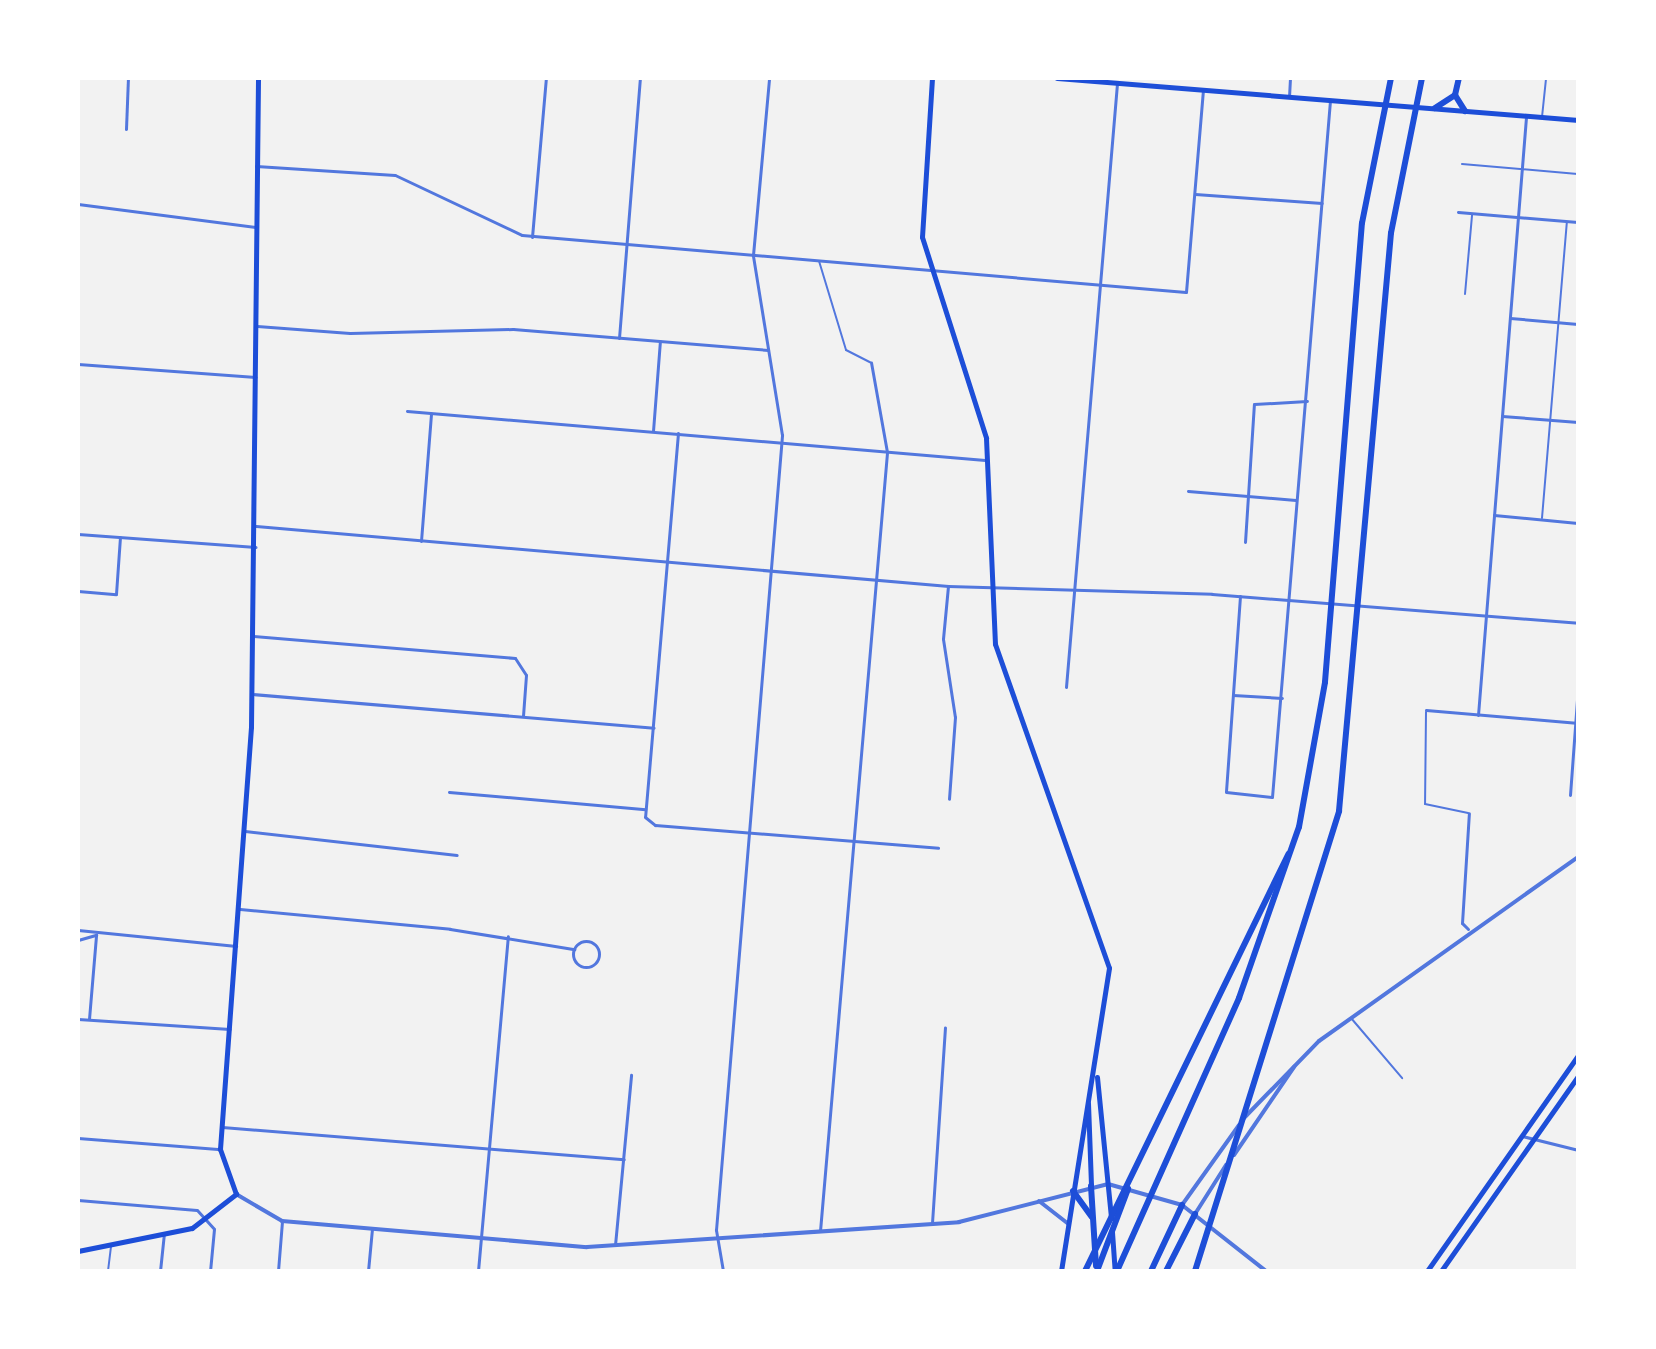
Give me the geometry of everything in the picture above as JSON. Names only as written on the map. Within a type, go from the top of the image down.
[{"type":"highway","points":[[1117,1271],[1167,1152],[1239,998],[1299,827],[1325,682],[1362,223],[1391,78]]},
{"type":"highway","points":[[1195,1271],[1265,1057],[1335,825],[1349,751],[1391,233],[1422,78]]},
{"type":"highway","points":[[1435,108],[1455,95],[1459,78]]},
{"type":"highway","points":[[1455,95],[1465,111]]},
{"type":"highway","points":[[1085,1271],[1145,1145],[1249,947],[1299,827]]},
{"type":"highway","points":[[1097,1271],[1145,1145]]},
{"type":"highway","points":[[1091,1186],[1097,1271]]},
{"type":"highway","points":[[1073,1191],[1095,1225]]},
{"type":"highway","points":[[1151,1271],[1182,1205]]},
{"type":"highway","points":[[1166,1271],[1195,1214]]},
{"type":"highway","points":[[1115,1261],[1117,1271]]},
{"type":"main road","points":[[78,1251],[164,1235],[206,1220],[236,1194],[220,1149],[240,909],[252,694],[256,547],[258,78]]},
{"type":"main road","points":[[932,78],[921,219],[931,270],[989,460],[990,589],[998,661],[1107,953],[1097,1076],[1115,1261]]},
{"type":"main road","points":[[1057,78],[1578,120]]},
{"type":"main road","points":[[1427,1271],[1578,1055]]},
{"type":"main road","points":[[1061,1271],[1088,1102],[1097,1076]]},
{"type":"main road","points":[[1441,1271],[1578,1076]]},
{"type":"main road","points":[[1088,1102],[1091,1186]]},
{"type":"street","points":[[126,129],[128,78]]},
{"type":"street","points":[[532,237],[546,78]]},
{"type":"street","points":[[619,338],[640,78]]},
{"type":"street","points":[[723,1271],[717,1239],[782,442],[753,255],[769,78]]},
{"type":"street","points":[[1289,97],[1290,78]]},
{"type":"street","points":[[1066,687],[1117,83]]},
{"type":"street","points":[[256,166],[395,175],[532,237],[1186,292],[1203,90]]},
{"type":"street","points":[[1240,596],[1226,792],[1272,797],[1283,698],[1330,101]]},
{"type":"street","points":[[1478,715],[1526,116]]},
{"type":"street","points":[[1195,194],[1322,203]]},
{"type":"street","points":[[78,204],[256,227]]},
{"type":"street","points":[[1458,212],[1578,222]]},
{"type":"street","points":[[1510,318],[1578,324]]},
{"type":"street","points":[[257,326],[350,333],[513,329],[768,350]]},
{"type":"street","points":[[653,431],[660,341]]},
{"type":"street","points":[[820,1231],[887,452],[871,362]]},
{"type":"street","points":[[78,364],[256,377]]},
{"type":"street","points":[[1245,542],[1254,404],[1307,401]]},
{"type":"street","points":[[407,411],[989,460]]},
{"type":"street","points":[[421,541],[431,413]]},
{"type":"street","points":[[1502,416],[1578,422]]},
{"type":"street","points":[[678,433],[645,809],[655,825],[938,848]]},
{"type":"street","points":[[1188,491],[1298,500]]},
{"type":"street","points":[[1494,515],[1578,523]]},
{"type":"street","points":[[256,526],[948,586],[1240,596],[1578,623]]},
{"type":"street","points":[[78,534],[256,547]]},
{"type":"street","points":[[78,591],[116,594],[120,537]]},
{"type":"street","points":[[948,586],[943,639],[955,717],[949,799]]},
{"type":"street","points":[[253,636],[515,658],[526,675],[523,716]]},
{"type":"street","points":[[1570,795],[1578,687]]},
{"type":"street","points":[[252,694],[654,728]]},
{"type":"street","points":[[1233,695],[1283,698]]},
{"type":"street","points":[[1426,710],[1576,723]]},
{"type":"street","points":[[449,792],[645,809]]},
{"type":"street","points":[[1468,929],[1462,923],[1469,813]]},
{"type":"street","points":[[245,831],[457,855]]},
{"type":"street","points":[[1182,1205],[1236,1128],[1294,1066],[1351,1018],[1468,929],[1578,857]]},
{"type":"street","points":[[240,909],[508,936],[574,949],[590,942],[598,958],[579,965],[574,949]]},
{"type":"street","points":[[78,930],[96,935],[236,946]]},
{"type":"street","points":[[78,940],[96,935]]},
{"type":"street","points":[[89,1019],[96,935]]},
{"type":"street","points":[[478,1271],[508,936]]},
{"type":"street","points":[[78,1019],[230,1029]]},
{"type":"street","points":[[932,1223],[945,1027]]},
{"type":"street","points":[[1195,1214],[1294,1066]]},
{"type":"street","points":[[615,1245],[631,1075]]},
{"type":"street","points":[[222,1127],[624,1159]]},
{"type":"street","points":[[1522,1136],[1532,1143],[1578,1150]]},
{"type":"street","points":[[78,1138],[220,1149]]},
{"type":"street","points":[[236,1194],[282,1221],[480,1239],[615,1245],[1003,1216],[1039,1201],[1108,1184],[1182,1205],[1266,1271]]},
{"type":"street","points":[[78,1200],[195,1209],[214,1229],[210,1271]]},
{"type":"street","points":[[1039,1201],[1068,1224]]},
{"type":"street","points":[[278,1271],[282,1221]]},
{"type":"street","points":[[368,1271],[372,1229]]},
{"type":"street","points":[[160,1271],[164,1235]]},
{"type":"lane","points":[[1542,117],[1546,78]]},
{"type":"lane","points":[[1462,164],[1578,174]]},
{"type":"lane","points":[[1465,294],[1472,213]]},
{"type":"lane","points":[[1542,520],[1567,221]]},
{"type":"lane","points":[[819,261],[846,350],[871,362]]},
{"type":"lane","points":[[1426,710],[1425,804],[1469,813]]},
{"type":"lane","points":[[1351,1018],[1402,1078]]},
{"type":"lane","points":[[108,1271],[111,1244]]}]
